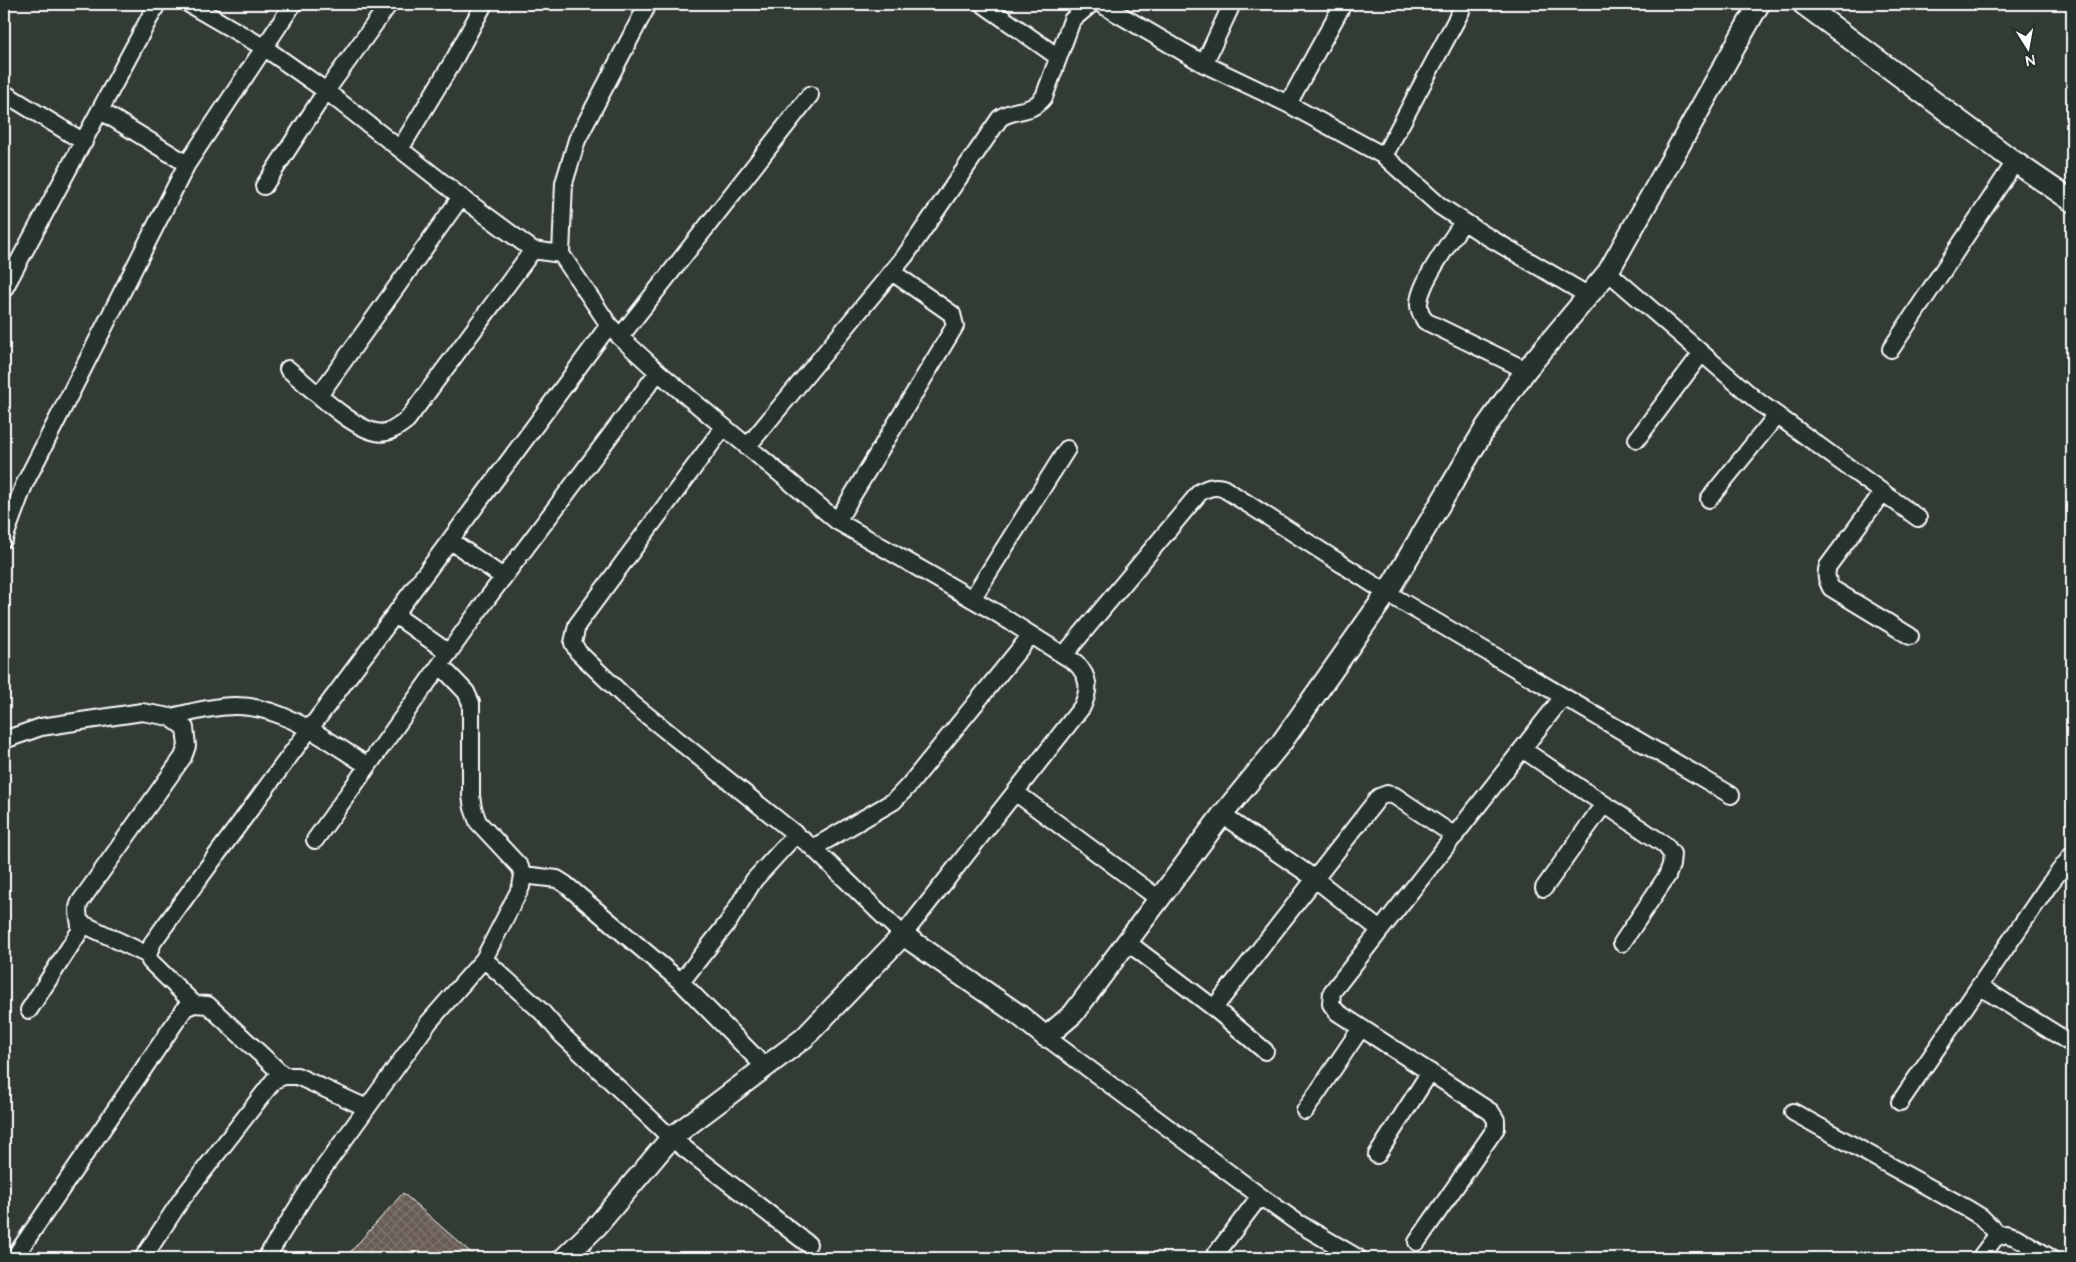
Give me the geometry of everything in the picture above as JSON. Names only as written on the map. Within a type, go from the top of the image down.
[{"type":"street","points":[[189,4],[265,48],[326,91],[461,197],[533,250],[561,254]]},
{"type":"street","points":[[4,539],[28,477],[187,164],[293,4]]},
{"type":"street","points":[[264,186],[326,91],[389,4]]},
{"type":"street","points":[[400,149],[455,58],[484,4]]},
{"type":"street","points":[[564,1258],[596,1227],[671,1138],[804,1038],[903,935],[1082,707],[1087,695],[1088,682],[1084,672],[1076,663],[1064,655],[972,598],[837,522],[658,372],[620,337],[609,325],[561,254],[564,183],[577,140],[648,4]]},
{"type":"street","points":[[983,4],[1058,57]]},
{"type":"street","points":[[747,447],[905,256],[1000,118],[1008,113],[1030,110],[1038,105],[1044,97],[1072,20],[1091,4]]},
{"type":"street","points":[[1101,4],[1204,64],[1288,104],[1384,156],[1440,206],[1463,222],[1589,296]]},
{"type":"street","points":[[1204,64],[1232,4]]},
{"type":"street","points":[[1288,104],[1343,4]]},
{"type":"street","points":[[1046,1037],[1073,1014],[1222,815],[1282,742],[1387,593],[1486,427],[1526,370],[1608,272],[1759,4]]},
{"type":"street","points":[[1803,4],[2016,162],[2072,201]]},
{"type":"street","points":[[4,289],[101,110],[152,6]]},
{"type":"street","points":[[1384,156],[1462,11]]},
{"type":"street","points":[[4,93],[84,142]]},
{"type":"street","points":[[620,337],[810,95]]},
{"type":"street","points":[[101,110],[187,164]]},
{"type":"street","points":[[1891,349],[2016,162]]},
{"type":"street","points":[[320,394],[461,197]]},
{"type":"street","points":[[1463,222],[1421,290],[1418,305],[1422,316],[1425,321],[1526,370]]},
{"type":"street","points":[[288,369],[355,423],[377,432],[393,431],[407,420],[533,250]]},
{"type":"street","points":[[837,522],[956,326],[952,314],[892,272]]},
{"type":"street","points":[[1608,272],[1756,400],[1918,518]]},
{"type":"street","points":[[194,1004],[150,961],[148,955],[153,942],[308,729],[451,541],[609,325]]},
{"type":"street","points":[[1637,439],[1701,354]]},
{"type":"street","points":[[314,840],[503,577],[658,372]]},
{"type":"street","points":[[1709,499],[1777,416]]},
{"type":"street","points":[[724,428],[577,625],[574,643],[578,652],[629,702],[813,848],[903,935],[1019,1015],[1298,1223],[1358,1258]]},
{"type":"street","points":[[972,598],[1067,448]]},
{"type":"street","points":[[1064,655],[1200,492],[1208,487],[1223,488],[1387,593],[1732,795]]},
{"type":"street","points":[[1882,492],[1828,566],[1826,572],[1827,579],[1831,588],[1910,636]]},
{"type":"street","points":[[451,541],[503,577]]},
{"type":"street","points":[[266,1258],[312,1184],[429,1022],[484,959],[521,887],[523,875],[520,867],[478,822],[471,796],[471,703],[466,692],[445,659],[394,615]]},
{"type":"street","points":[[813,848],[894,801],[1032,635]]},
{"type":"street","points":[[1417,1242],[1496,1128],[1496,1120],[1491,1112],[1337,1012],[1331,1004],[1332,992],[1563,696]]},
{"type":"street","points":[[4,740],[41,727],[142,712],[170,717],[234,706],[272,711],[308,729],[368,766]]},
{"type":"street","points":[[29,1010],[80,931],[81,923],[77,910],[80,902],[183,757],[187,746],[185,728],[170,717]]},
{"type":"street","points":[[1522,749],[1665,845],[1672,854],[1672,865],[1667,876],[1622,942]]},
{"type":"street","points":[[1015,792],[1159,899]]},
{"type":"street","points":[[1214,1008],[1379,797],[1388,794],[1395,796],[1455,836]]},
{"type":"street","points":[[1544,888],[1604,804]]},
{"type":"street","points":[[1222,815],[1314,878],[1380,930]]},
{"type":"street","points":[[681,982],[730,921],[754,880],[796,834]]},
{"type":"street","points":[[1900,1102],[2048,886],[2072,855]]},
{"type":"street","points":[[523,875],[557,879],[565,884],[681,982],[765,1067]]},
{"type":"street","points":[[81,923],[148,955]]},
{"type":"street","points":[[1127,942],[1214,1008],[1265,1052]]},
{"type":"street","points":[[484,959],[542,1012],[562,1035],[671,1138],[808,1244]]},
{"type":"street","points":[[1979,986],[2072,1044]]},
{"type":"street","points":[[14,1258],[185,1008],[194,1004],[208,1006],[284,1076]]},
{"type":"street","points":[[1305,1111],[1361,1028]]},
{"type":"street","points":[[1377,1155],[1430,1072]]},
{"type":"street","points":[[142,1258],[181,1200],[274,1080],[284,1076],[297,1076],[367,1108]]},
{"type":"street","points":[[1793,1112],[1968,1209],[1981,1218],[2000,1236]]},
{"type":"street","points":[[1213,1258],[1260,1196]]},
{"type":"street","points":[[1980,1258],[1991,1243],[2000,1236],[2010,1235],[2050,1258]]},
{"type":"building","points":[[403,1193],[477,1258],[345,1258]]}]
